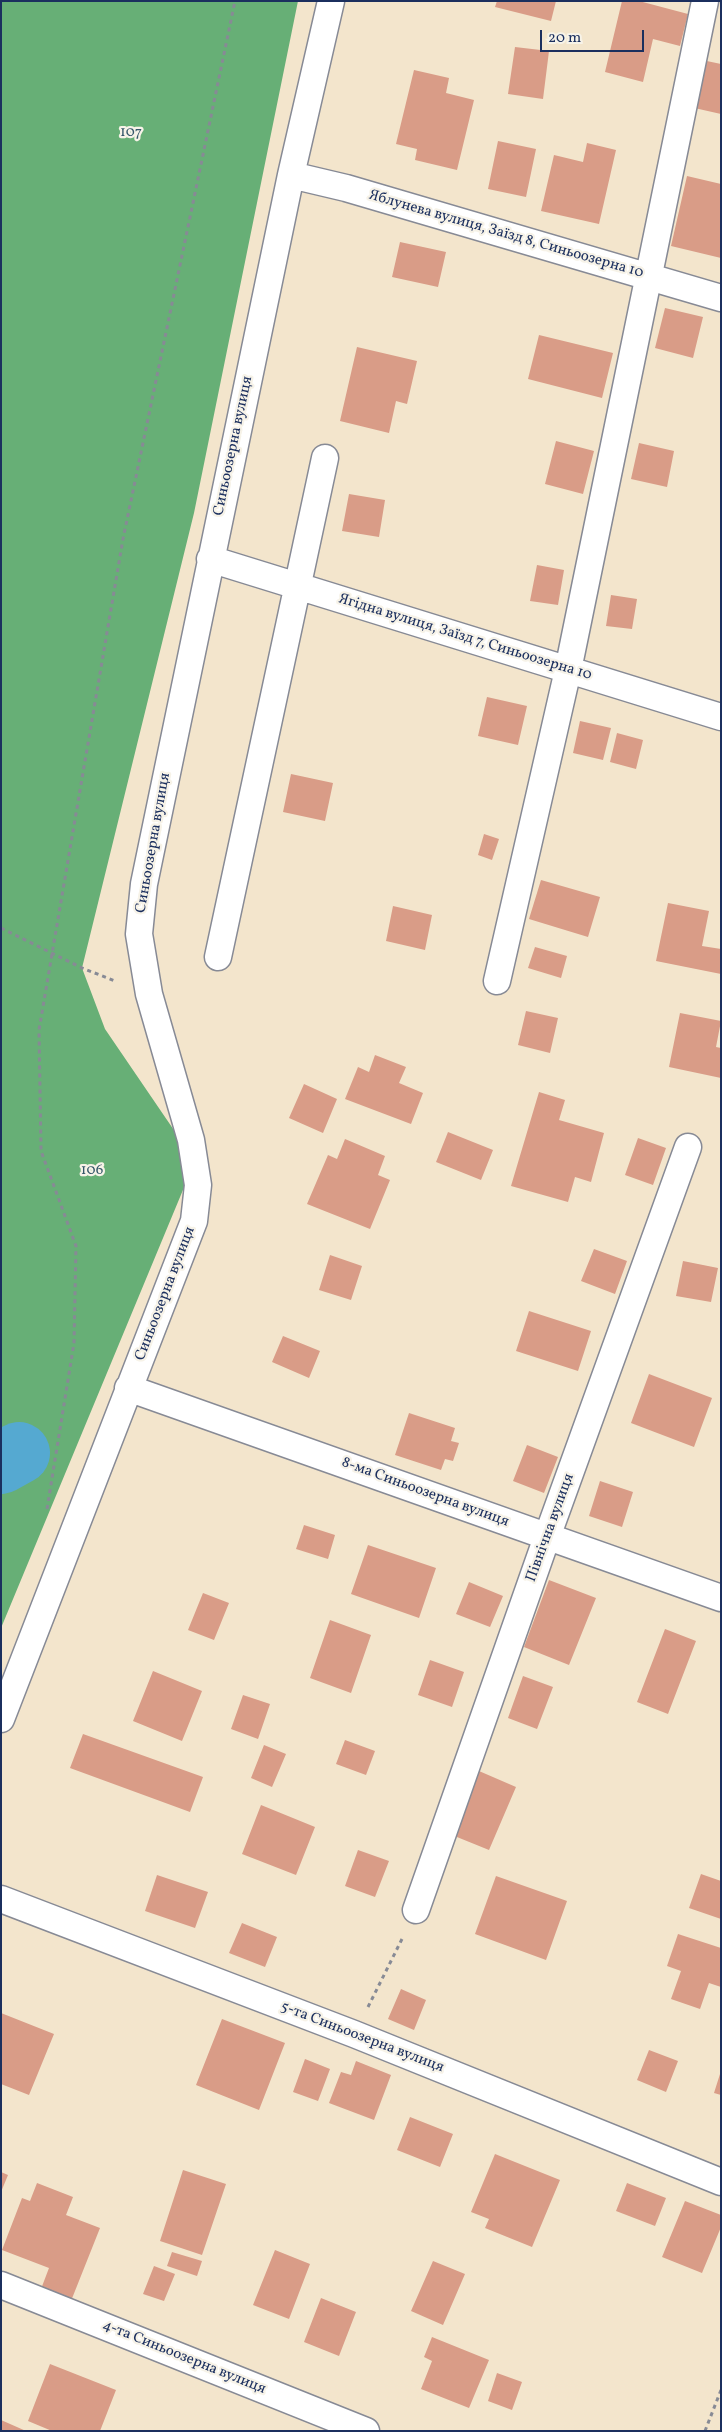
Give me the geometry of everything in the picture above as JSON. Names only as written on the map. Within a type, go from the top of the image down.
[{"type":"street","name":"Синьоозерна вулиця","points":[[1,1719],[194,1221],[198,1185],[191,1140],[149,994],[139,934],[144,884],[291,175],[331,1]]},
{"type":"street","points":[[497,981],[568,670],[705,1]]},
{"type":"street","name":"Яблунева вулиця, Заїзд 8, Синьоозерна 10","points":[[291,175],[346,188],[721,298]]},
{"type":"street","points":[[218,957],[325,458]]},
{"type":"street","name":"Ягідна вулиця, Заїзд 7, Синьоозерна 10","points":[[210,559],[721,716]]},
{"type":"street","name":"Північна вулиця","points":[[416,1910],[547,1537],[688,1147]]},
{"type":"street","name":"8-ма Синьоозерна вулиця","points":[[128,1388],[721,1598]]},
{"type":"street","name":"5-та Синьоозерна вулиця","points":[[1,1899],[354,2034],[721,2182]]},
{"type":"street","name":"4-та Синьоозерна вулиця","points":[[1,2285],[366,2431]]},
{"type":"path","points":[[47,1511],[74,1343],[76,1246],[41,1151],[39,1030],[124,538],[235,1]]},
{"type":"path","points":[[1,928],[82,968],[149,994]]},
{"type":"path","points":[[354,2034],[416,1910]]},
{"type":"path","points":[[706,2431],[721,2390]]},
{"type":"green space","name":"107","points":[[1,1],[298,1],[194,513],[82,968],[105,1029],[195,1161],[1,1628]]},
{"type":"building","points":[[497,1],[556,1],[551,21],[495,7]]},
{"type":"building","points":[[622,1],[639,1],[688,14],[680,46],[653,39],[643,82],[605,72]]},
{"type":"building","points":[[515,47],[549,51],[543,99],[508,94]]},
{"type":"building","points":[[702,60],[721,64],[721,114],[690,107]]},
{"type":"building","points":[[414,70],[449,78],[446,93],[474,100],[457,170],[415,160],[417,149],[396,144]]},
{"type":"building","points":[[498,141],[536,149],[526,197],[488,189]]},
{"type":"building","points":[[587,143],[616,150],[599,224],[541,211],[554,155],[583,162]]},
{"type":"building","points":[[687,176],[721,184],[721,258],[671,246]]},
{"type":"building","points":[[400,242],[446,252],[438,287],[392,277]]},
{"type":"building","points":[[665,308],[703,317],[693,358],[655,348]]},
{"type":"building","points":[[539,335],[613,353],[602,398],[528,379]]},
{"type":"building","points":[[357,347],[417,361],[407,404],[396,401],[389,433],[340,421]]},
{"type":"building","points":[[556,441],[594,451],[583,494],[545,484]]},
{"type":"building","points":[[639,443],[674,451],[667,487],[631,479]]},
{"type":"building","points":[[349,494],[385,500],[379,537],[342,531]]},
{"type":"building","points":[[537,565],[564,570],[558,605],[530,601]]},
{"type":"building","points":[[611,595],[637,599],[632,629],[606,626]]},
{"type":"building","points":[[487,697],[527,706],[518,745],[478,736]]},
{"type":"building","points":[[580,721],[611,728],[603,760],[573,753]]},
{"type":"building","points":[[617,733],[643,740],[636,769],[610,762]]},
{"type":"building","points":[[291,774],[333,783],[325,821],[283,812]]},
{"type":"building","points":[[484,834],[499,839],[492,860],[478,855]]},
{"type":"building","points":[[541,880],[600,897],[588,937],[529,919]]},
{"type":"building","points":[[668,903],[709,911],[702,946],[721,949],[721,974],[656,961]]},
{"type":"building","points":[[393,906],[432,915],[425,950],[386,941]]},
{"type":"building","points":[[535,947],[567,956],[561,978],[528,968]]},
{"type":"building","points":[[526,1011],[558,1018],[550,1053],[518,1045]]},
{"type":"building","points":[[680,1013],[721,1021],[716,1047],[721,1048],[721,1078],[669,1067]]},
{"type":"building","points":[[375,1055],[406,1067],[399,1083],[423,1093],[411,1124],[345,1099],[358,1067],[369,1072]]},
{"type":"building","points":[[304,1084],[337,1099],[323,1133],[289,1118]]},
{"type":"building","points":[[539,1092],[565,1100],[559,1120],[604,1133],[591,1182],[575,1177],[568,1202],[511,1186]]},
{"type":"building","points":[[448,1132],[493,1150],[481,1180],[436,1162]]},
{"type":"building","points":[[638,1138],[666,1148],[653,1185],[625,1175]]},
{"type":"building","points":[[345,1139],[385,1156],[378,1175],[390,1180],[370,1229],[307,1204],[328,1155],[337,1159]]},
{"type":"building","points":[[594,1249],[627,1261],[615,1294],[581,1281]]},
{"type":"building","points":[[330,1255],[362,1266],[351,1300],[319,1290]]},
{"type":"building","points":[[683,1261],[718,1268],[711,1302],[676,1296]]},
{"type":"building","points":[[529,1311],[591,1331],[578,1371],[516,1351]]},
{"type":"building","points":[[283,1336],[320,1351],[309,1378],[272,1362]]},
{"type":"building","points":[[649,1374],[712,1398],[694,1447],[631,1423]]},
{"type":"building","points":[[409,1413],[455,1428],[451,1441],[459,1443],[453,1461],[445,1459],[441,1470],[395,1455]]},
{"type":"building","points":[[527,1445],[558,1457],[544,1493],[513,1481]]},
{"type":"building","points":[[600,1481],[633,1492],[622,1527],[589,1516]]},
{"type":"building","points":[[304,1525],[335,1535],[328,1559],[296,1549]]},
{"type":"building","points":[[368,1545],[436,1568],[419,1618],[351,1594]]},
{"type":"building","points":[[549,1580],[596,1598],[569,1665],[524,1647]]},
{"type":"building","points":[[469,1582],[503,1596],[490,1627],[456,1614]]},
{"type":"building","points":[[203,1593],[229,1603],[214,1640],[188,1630]]},
{"type":"building","points":[[330,1620],[371,1635],[351,1693],[310,1678]]},
{"type":"building","points":[[665,1629],[696,1641],[668,1714],[637,1702]]},
{"type":"building","points":[[430,1660],[464,1672],[452,1707],[418,1695]]},
{"type":"building","points":[[153,1671],[202,1691],[182,1741],[133,1721]]},
{"type":"building","points":[[523,1676],[553,1687],[537,1729],[508,1718]]},
{"type":"building","points":[[243,1695],[270,1704],[258,1739],[231,1729]]},
{"type":"building","points":[[83,1734],[203,1777],[190,1812],[70,1768]]},
{"type":"building","points":[[345,1740],[375,1751],[366,1775],[336,1764]]},
{"type":"building","points":[[264,1745],[286,1754],[272,1787],[251,1778]]},
{"type":"building","points":[[479,1771],[516,1787],[489,1850],[452,1835]]},
{"type":"building","points":[[261,1805],[315,1827],[296,1875],[242,1854]]},
{"type":"building","points":[[358,1850],[389,1861],[375,1897],[345,1886]]},
{"type":"building","points":[[701,1874],[721,1881],[721,1919],[689,1908]]},
{"type":"building","points":[[157,1875],[208,1892],[195,1928],[145,1911]]},
{"type":"building","points":[[496,1876],[567,1901],[546,1960],[475,1934]]},
{"type":"building","points":[[242,1923],[277,1937],[265,1967],[229,1953]]},
{"type":"building","points":[[678,1934],[721,1948],[721,1987],[709,1983],[700,2009],[671,1999],[681,1971],[667,1966]]},
{"type":"building","points":[[401,1989],[426,2000],[414,2030],[388,2019]]},
{"type":"building","points":[[1,2013],[54,2034],[29,2095],[1,2084]]},
{"type":"building","points":[[222,2019],[285,2043],[259,2110],[196,2085]]},
{"type":"building","points":[[649,2050],[678,2061],[666,2092],[637,2080]]},
{"type":"building","points":[[305,2059],[330,2069],[318,2101],[293,2092]]},
{"type":"building","points":[[356,2061],[391,2075],[374,2120],[329,2103],[341,2072],[351,2075]]},
{"type":"building","points":[[721,2074],[721,2095],[714,2093]]},
{"type":"building","points":[[410,2117],[453,2134],[440,2167],[397,2150]]},
{"type":"building","points":[[495,2154],[560,2180],[532,2247],[485,2228],[489,2219],[471,2212]]},
{"type":"building","points":[[183,2170],[226,2184],[202,2255],[160,2241]]},
{"type":"building","points":[[1,2172],[8,2175],[1,2192]]},
{"type":"building","points":[[37,2183],[73,2197],[66,2215],[100,2228],[71,2301],[41,2289],[49,2268],[2,2250],[22,2198],[30,2201]]},
{"type":"building","points":[[627,2183],[666,2198],[655,2226],[616,2211]]},
{"type":"building","points":[[685,2201],[721,2215],[721,2227],[702,2273],[662,2257]]},
{"type":"building","points":[[275,2250],[310,2264],[289,2319],[253,2305]]},
{"type":"building","points":[[172,2252],[202,2261],[197,2276],[167,2266]]},
{"type":"building","points":[[433,2261],[465,2274],[443,2325],[411,2311]]},
{"type":"building","points":[[154,2266],[175,2274],[164,2301],[143,2294]]},
{"type":"building","points":[[321,2298],[356,2312],[339,2356],[304,2342]]},
{"type":"building","points":[[432,2337],[489,2360],[469,2408],[421,2389],[432,2361],[424,2357]]},
{"type":"building","points":[[50,2364],[116,2390],[100,2431],[52,2431],[28,2421]]},
{"type":"building","points":[[497,2373],[522,2382],[512,2410],[488,2401]]},
{"type":"building","points":[[1,2420],[26,2431],[1,2431]]},
{"type":"waterway","points":[[1,1463],[19,1453]]},
{"type":"park label","name":"106","points":[[92,1171]]}]
